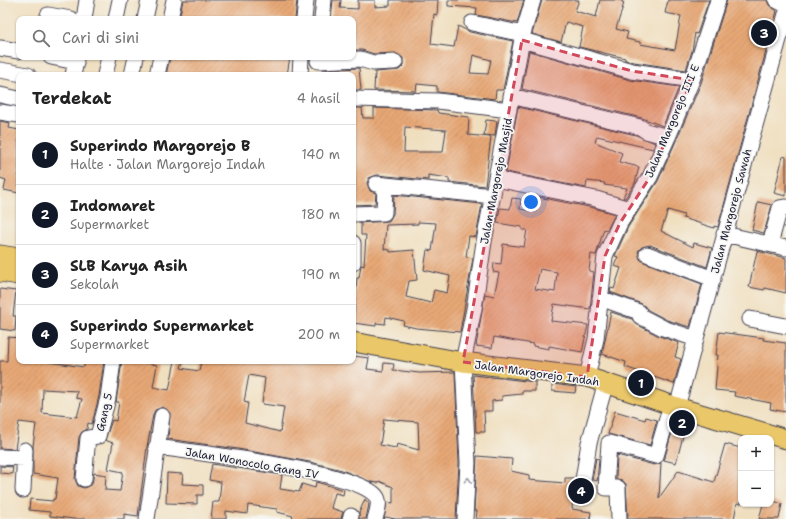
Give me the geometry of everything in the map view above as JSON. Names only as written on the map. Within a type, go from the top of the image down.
[{"type":"main road","points":[[0,255],[16,258]]},
{"type":"main road","points":[[0,272],[16,275]]},
{"type":"main road","name":"Jalan Margorejo Indah","points":[[356,343],[463,362],[587,377],[606,382],[674,406],[786,439]]},
{"type":"street","points":[[84,16],[87,0]]},
{"type":"street","points":[[117,16],[120,0]]},
{"type":"street","points":[[146,16],[149,0]]},
{"type":"street","points":[[171,16],[174,0]]},
{"type":"street","points":[[304,16],[306,0]]},
{"type":"street","points":[[322,16],[324,0]]},
{"type":"street","name":"Jalan Margorejo Masjid","points":[[465,519],[468,463],[463,362],[474,309],[484,242],[522,37],[533,0]]},
{"type":"street","name":"Jalan Margorejo III E","points":[[587,377],[596,339],[605,256],[629,209],[650,177],[668,137],[692,80],[718,0]]},
{"type":"street","points":[[776,0],[786,5]]},
{"type":"street","points":[[48,14],[57,16]]},
{"type":"street","name":"Jalan Margorejo Sawah","points":[[619,519],[618,488],[606,488],[609,443],[656,456],[696,338],[786,14]]},
{"type":"street","points":[[472,24],[522,37],[632,71],[692,80]]},
{"type":"street","points":[[0,48],[16,51]]},
{"type":"street","points":[[356,59],[360,59],[373,63],[395,62]]},
{"type":"street","points":[[60,60],[76,65]]},
{"type":"street","points":[[106,72],[108,60]]},
{"type":"street","points":[[133,72],[135,60]]},
{"type":"street","points":[[158,72],[160,60]]},
{"type":"street","points":[[300,72],[301,60]]},
{"type":"street","points":[[318,64],[352,60]]},
{"type":"street","points":[[0,70],[16,73]]},
{"type":"street","points":[[0,95],[16,98]]},
{"type":"street","points":[[356,99],[510,103],[635,126],[668,137]]},
{"type":"street","points":[[0,112],[16,115]]},
{"type":"street","points":[[496,179],[588,197],[629,209]]},
{"type":"street","points":[[356,214],[384,213],[380,184],[493,196]]},
{"type":"street","points":[[770,244],[780,208],[786,207]]},
{"type":"street","points":[[724,234],[786,248]]},
{"type":"street","points":[[647,254],[713,279]]},
{"type":"street","points":[[600,298],[640,314],[663,328],[696,338]]},
{"type":"street","points":[[750,319],[786,326]]},
{"type":"street","name":"Gang 5","points":[[84,478],[88,438],[98,436],[108,398],[113,364]]},
{"type":"street","points":[[583,480],[589,443],[606,382]]},
{"type":"street","points":[[147,519],[156,447],[162,416]]},
{"type":"street","name":"Jalan Wonocolo Gang IV","points":[[156,447],[246,459],[348,480],[370,490],[376,496],[379,502],[375,519]]},
{"type":"street","points":[[0,457],[25,454],[23,490]]},
{"type":"highlighted area","points":[[522,40],[632,71],[692,80],[650,177],[620,223],[605,256],[587,377],[463,362]]},
{"type":"building","points":[[183,0],[297,0],[295,16],[180,16]]},
{"type":"building","points":[[333,0],[341,0],[340,8],[358,9],[358,0],[375,0],[375,7],[390,6],[390,0],[438,0],[437,15],[434,14],[431,44],[454,47],[458,26],[470,32],[513,41],[503,90],[496,90],[495,99],[437,92],[437,86],[417,84],[416,91],[374,90],[375,72],[399,70],[403,66],[403,58],[395,53],[374,54],[362,50],[356,50],[356,16],[331,16]],"holes":[[[473,55],[491,60],[488,74],[470,73]]]},
{"type":"building","points":[[448,0],[524,0],[517,23],[476,15],[477,8],[448,6]]},
{"type":"building","points":[[542,0],[579,0],[575,11],[596,17],[600,0],[622,0],[624,3],[616,29],[628,32],[626,39],[640,42],[640,44],[675,50],[681,16],[665,13],[668,0],[709,0],[697,34],[695,33],[692,51],[686,70],[634,62],[625,60],[625,58],[579,47],[583,27],[566,22],[561,42],[532,34]]},
{"type":"building","points":[[727,0],[767,0],[769,5],[777,11],[718,227],[714,226],[714,228],[683,218],[684,215],[668,210],[661,231],[693,247],[694,243],[712,248],[707,267],[650,245],[642,247],[638,251],[640,259],[644,262],[702,284],[690,327],[667,320],[648,310],[642,304],[610,292],[611,288],[614,289],[621,268],[614,266],[618,257],[615,256],[628,227],[658,181],[676,141],[701,83]]},
{"type":"building","points":[[529,51],[630,80],[679,87],[663,126],[642,118],[522,89]]},
{"type":"building","points":[[169,60],[290,60],[288,72],[167,72]]},
{"type":"building","points":[[359,68],[361,90],[356,90],[356,72],[323,72],[323,70]]},
{"type":"building","points":[[518,107],[636,135],[655,143],[653,149],[597,136],[595,142],[622,153],[619,162],[639,167],[635,183],[625,198],[623,198],[627,188],[604,185],[605,183],[587,181],[586,188],[506,172]]},
{"type":"building","points":[[356,108],[362,108],[363,118],[374,118],[374,108],[437,110],[438,113],[469,117],[468,135],[491,137],[485,186],[449,182],[449,178],[428,175],[428,180],[377,175],[369,178],[367,183],[370,191],[376,193],[375,204],[356,205]],"holes":[[[405,127],[446,130],[443,152],[404,152]]]},
{"type":"building","points":[[486,120],[497,121],[495,136],[484,135]]},
{"type":"building","points":[[0,121],[10,123],[9,128],[16,129],[16,192],[4,190],[6,180],[0,178]]},
{"type":"building","points":[[783,156],[786,157],[786,196],[774,193]]},
{"type":"building","points":[[394,195],[482,204],[476,237],[469,236],[466,257],[473,258],[460,332],[416,328],[403,325],[404,321],[386,317],[385,324],[376,323],[376,326],[356,323],[357,278],[359,278],[361,265],[364,266],[366,235],[361,235],[361,223],[358,223],[389,221],[393,214]],"holes":[[[418,222],[436,223],[432,251],[427,250],[424,270],[450,276],[447,293],[434,290],[431,303],[406,297],[409,281],[417,280],[414,250],[390,252],[390,250],[384,249],[386,225],[418,224]]]},
{"type":"building","points":[[538,197],[594,208],[615,214],[607,230],[604,229],[596,255],[591,254],[589,271],[594,272],[590,309],[554,304],[551,321],[588,325],[582,352],[549,346],[549,349],[533,346],[533,344],[494,337],[492,348],[476,346],[485,294],[494,296],[499,273],[493,272],[494,263],[501,264],[503,244],[524,247],[527,230],[522,230],[522,227],[497,223],[500,208],[510,209],[512,198],[521,199],[520,209],[536,212]],"holes":[[[540,269],[557,272],[555,292],[535,289]]]},
{"type":"building","points":[[758,202],[772,205],[764,233],[752,230]]},
{"type":"building","points":[[757,251],[786,258],[786,293],[765,288],[764,290],[749,287]]},
{"type":"building","points":[[0,289],[16,291],[13,316],[16,316],[15,331],[0,329]]},
{"type":"building","points":[[611,312],[632,319],[636,324],[659,336],[679,343],[675,357],[681,359],[674,384],[625,367],[626,362],[602,354]]},
{"type":"building","points":[[719,332],[764,338],[763,340],[786,343],[786,412],[770,409],[771,403],[734,396],[735,392],[715,390],[718,355],[716,355]]},
{"type":"building","points":[[8,337],[16,338],[16,364],[64,364],[84,367],[84,364],[104,364],[99,396],[92,424],[88,423],[87,429],[82,432],[79,437],[75,479],[78,486],[84,488],[92,484],[94,473],[106,475],[105,490],[120,491],[123,472],[108,469],[113,443],[105,440],[112,420],[116,421],[119,402],[116,402],[122,364],[157,365],[153,387],[169,390],[174,364],[182,364],[181,368],[199,371],[200,364],[356,364],[356,356],[369,358],[367,369],[383,371],[384,363],[394,364],[393,370],[419,373],[455,372],[459,463],[456,519],[395,519],[386,517],[384,519],[387,502],[393,503],[393,487],[379,481],[378,483],[371,482],[342,470],[310,462],[238,449],[168,439],[170,413],[163,407],[155,410],[153,415],[147,447],[138,516],[124,514],[124,519],[73,519],[50,516],[50,512],[29,510],[30,499],[53,501],[53,499],[55,499],[58,478],[33,474],[33,446],[36,424],[19,422],[15,449],[0,448],[0,361],[7,361]],"holes":[[[249,375],[265,378],[262,404],[284,407],[280,432],[245,423],[248,403],[244,402]],[[43,389],[77,391],[76,398],[82,399],[77,417],[42,413]],[[384,419],[418,422],[419,450],[397,444],[396,448],[380,445]]]},
{"type":"building","points":[[473,375],[535,382],[535,391],[522,391],[522,394],[502,396],[502,400],[492,401],[492,411],[484,411],[485,432],[476,432]]},
{"type":"building","points":[[552,384],[576,387],[575,393],[552,391]]},
{"type":"building","points":[[615,411],[645,420],[646,417],[657,420],[650,445],[608,434]]},
{"type":"building","points":[[676,418],[687,421],[676,463],[664,460]]},
{"type":"building","points":[[725,444],[738,447],[738,503],[734,519],[628,519],[626,484],[622,480],[616,479],[617,455],[654,465],[661,463],[659,498],[678,471],[714,482]]},
{"type":"building","points":[[477,456],[512,459],[511,471],[529,475],[529,480],[565,483],[565,478],[574,478],[572,509],[591,512],[590,519],[476,519],[477,511],[474,511]]},
{"type":"building","points":[[596,458],[599,459],[597,481],[592,480]]},
{"type":"building","points":[[212,464],[282,475],[280,489],[299,492],[302,484],[315,488],[316,482],[344,490],[343,495],[335,493],[331,508],[343,512],[341,519],[292,519],[293,516],[277,512],[277,509],[248,505],[247,514],[226,511],[226,519],[211,519],[213,502],[219,502],[221,482],[209,480]]},
{"type":"building","points":[[0,466],[13,467],[12,474],[0,473]]},
{"type":"building","points":[[167,473],[183,474],[182,484],[203,485],[203,495],[197,495],[197,504],[166,503]]},
{"type":"building","points":[[365,499],[369,504],[366,519],[359,519],[359,513]]},
{"type":"building","points":[[774,501],[782,504],[779,519],[759,519],[762,507],[774,507]]},
{"type":"place","name":"SLB Karya Asih","points":[[764,33]]},
{"type":"place","name":"Superindo Margorejo B","points":[[641,383]]},
{"type":"place","name":"Indomaret","points":[[682,423]]},
{"type":"place","name":"Superindo Supermarket","points":[[581,491]]}]
